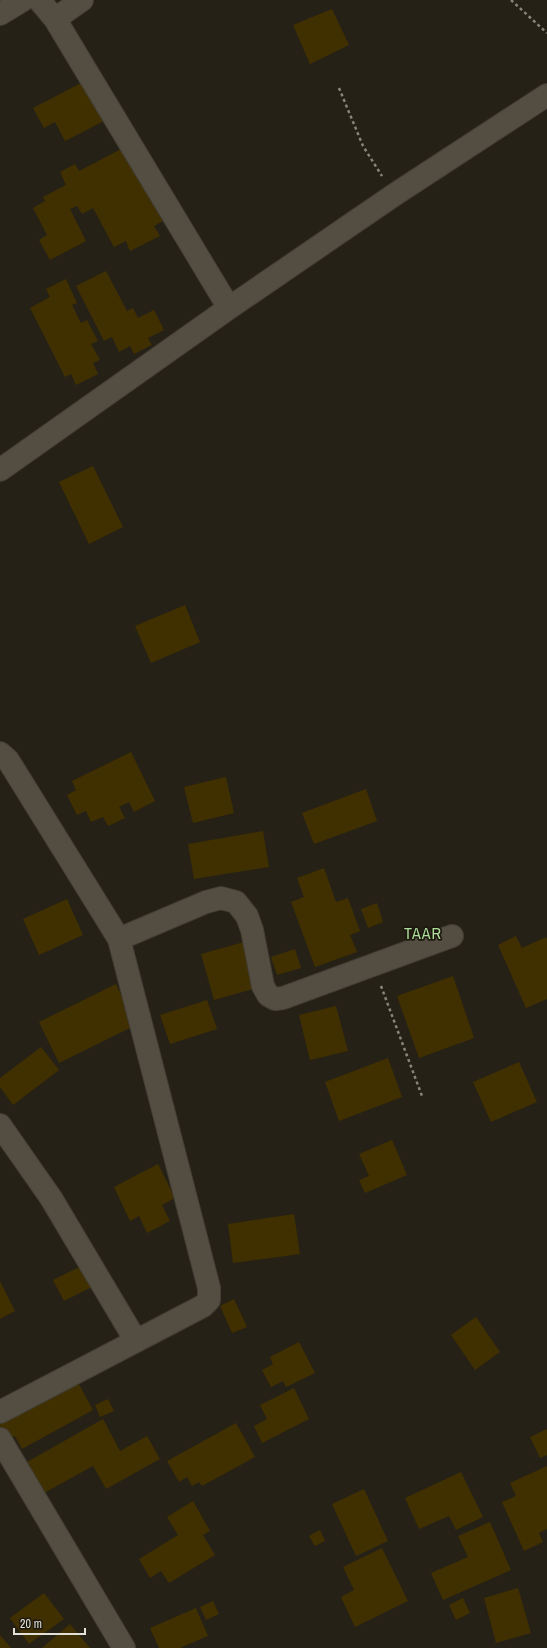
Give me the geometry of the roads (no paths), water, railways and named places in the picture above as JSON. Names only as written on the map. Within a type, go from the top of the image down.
[{"type":"street","points":[[0,14],[23,0]]},
{"type":"street","points":[[39,0],[55,18],[229,308]]},
{"type":"street","points":[[55,18],[82,0]]},
{"type":"street","points":[[0,470],[229,308],[394,195],[547,95]]},
{"type":"street","points":[[0,753],[8,760],[119,938],[209,1288],[209,1300],[203,1306],[0,1412]]},
{"type":"street","points":[[119,938],[206,902],[221,898],[236,902],[247,916],[252,930],[263,986],[268,995],[275,999],[283,998],[452,936]]},
{"type":"street","points":[[0,1125],[51,1198],[136,1341]]},
{"type":"street","points":[[0,1439],[124,1648]]},
{"type":"district","name":"TAAR","points":[[423,933]]}]
